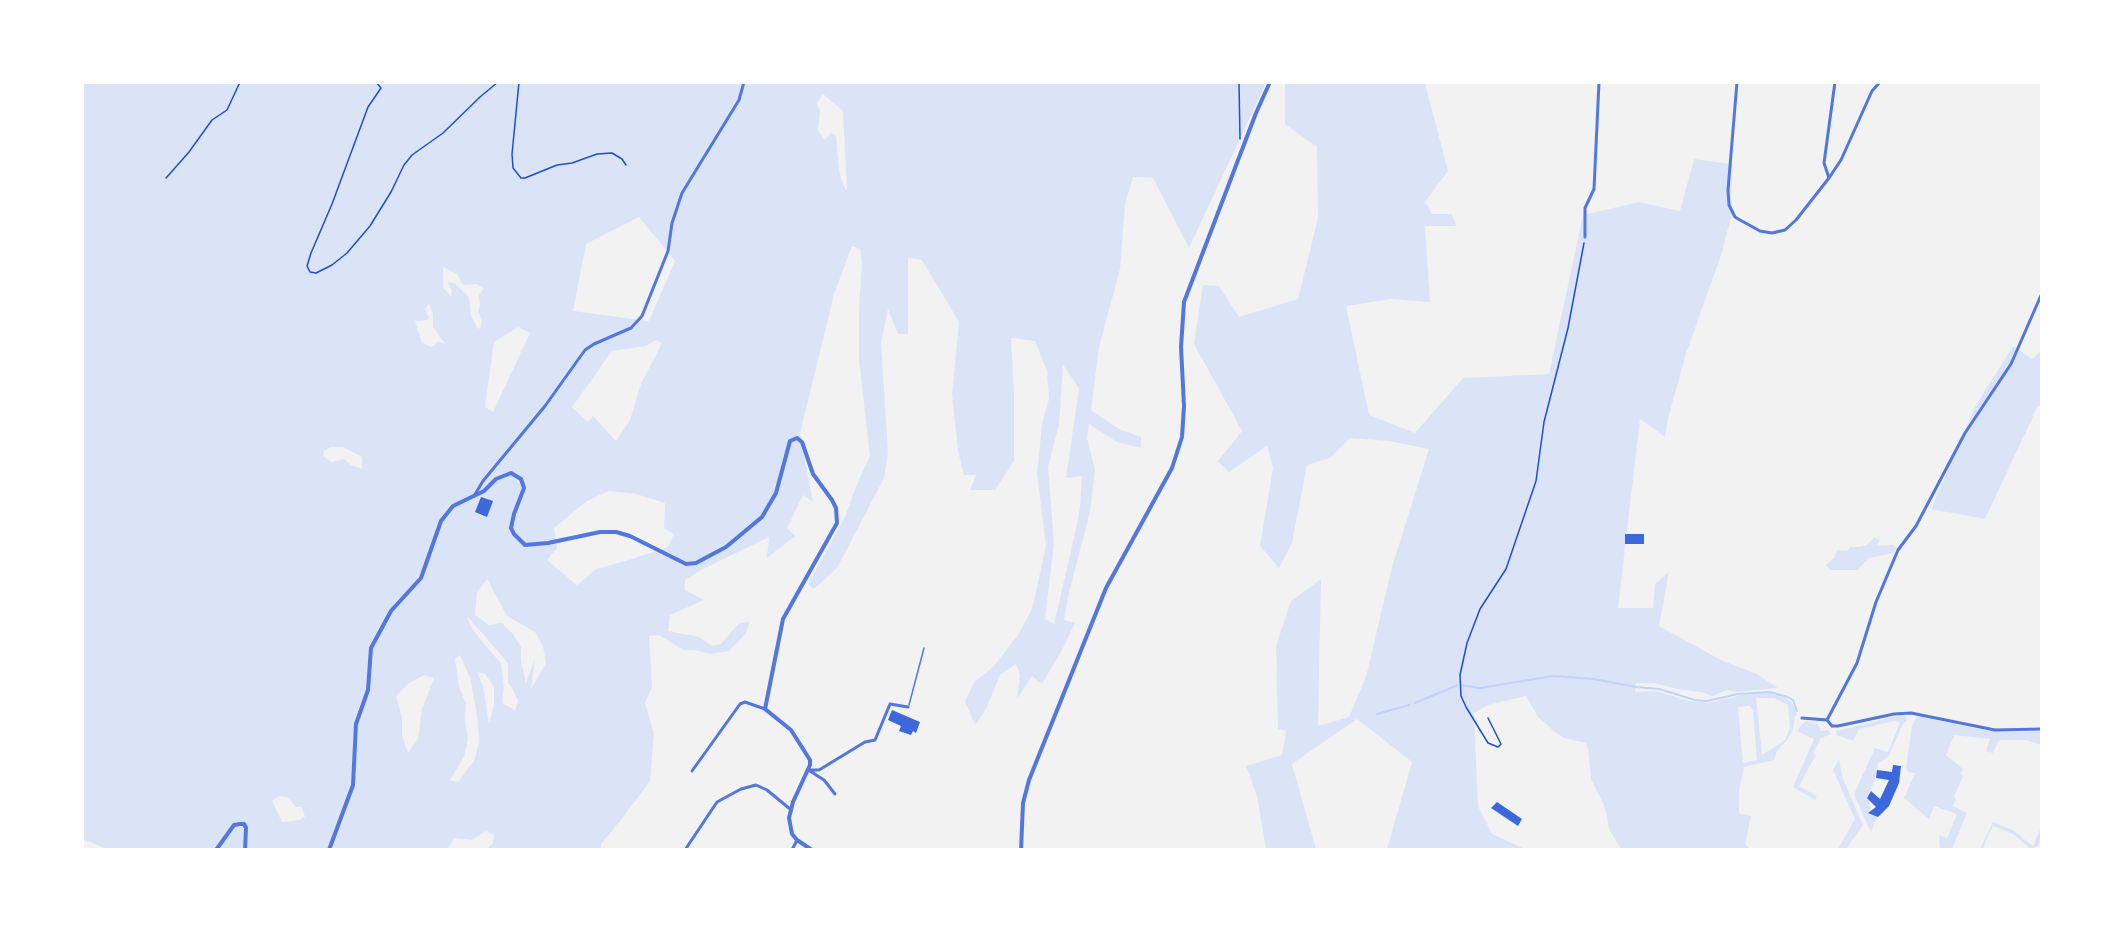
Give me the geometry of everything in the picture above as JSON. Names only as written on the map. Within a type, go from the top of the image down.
[{"type":"street","points":[[473,496],[545,406],[585,350],[631,328],[642,316],[668,251],[672,223],[682,193],[738,100],[744,82]]},
{"type":"street","points":[[1021,849],[1023,803],[1034,769],[1106,588],[1172,468],[1183,426],[1181,347],[1184,302],[1270,82]]},
{"type":"street","points":[[1585,237],[1585,208],[1594,189],[1599,82]]},
{"type":"street","points":[[1737,82],[1728,190],[1729,205],[1735,217],[1760,231],[1772,233],[1785,230],[1796,220],[1829,177],[1841,160],[1872,91],[1880,82]]},
{"type":"street","points":[[1829,177],[1824,163],[1835,82]]},
{"type":"street","points":[[1827,720],[1857,663],[1876,602],[1898,550],[1916,526],[1965,433],[2011,364],[2042,293]]},
{"type":"street","points":[[329,849],[353,785],[356,724],[368,690],[372,648],[391,611],[421,578],[441,521],[453,506],[484,491],[496,479],[508,474],[514,474],[521,479],[524,488],[514,514],[512,528],[519,541],[525,545],[548,543],[600,532],[616,532],[630,536],[686,564],[696,563],[726,547],[762,517],[776,493],[790,441],[800,439],[813,474],[836,508],[837,523],[783,619],[765,709]]},
{"type":"street","points":[[692,771],[740,704],[745,702],[765,709],[791,730],[810,760],[809,768],[790,809],[789,827],[797,840],[812,849]]},
{"type":"street","points":[[809,768],[819,770],[865,742],[875,740],[890,704],[908,708]]},
{"type":"street","points":[[1802,718],[1827,720],[1832,726],[1838,726],[1894,714],[1911,713],[1995,730],[2042,729]]},
{"type":"street","points":[[809,768],[824,780],[835,794]]},
{"type":"street","points":[[685,849],[717,802],[741,789],[756,785],[767,790],[790,809]]},
{"type":"street","points":[[216,849],[234,825],[240,824],[244,824],[246,828],[245,849]]},
{"type":"street","points":[[792,849],[797,840]]},
{"type":"lane","points":[[908,708],[924,648]]},
{"type":"path","points":[[166,178],[189,152],[212,120],[226,110],[240,82]]},
{"type":"path","points":[[376,82],[381,88],[368,107],[332,204],[310,253],[307,266],[310,272],[316,273],[332,265],[347,253],[370,226],[412,155],[443,133],[498,82]]},
{"type":"path","points":[[519,82],[512,154],[513,168],[521,178],[557,165],[572,164],[597,154],[612,153],[622,159],[626,165]]},
{"type":"path","points":[[1239,82],[1240,155]]},
{"type":"path","points":[[1488,718],[1500,740],[1501,744],[1498,747],[1488,743],[1463,700],[1460,675],[1467,644],[1480,609],[1506,569],[1536,482],[1544,422],[1568,328],[1585,237]]},
{"type":"shaded area","points":[[82,83],[1266,83],[1189,248],[1153,178],[1133,177],[1125,204],[1120,269],[1099,347],[1091,410],[1119,429],[1141,437],[1141,448],[1117,442],[1089,424],[1087,438],[1095,470],[1090,511],[1064,620],[1075,623],[1042,684],[1032,676],[1017,699],[1020,675],[1016,664],[1000,675],[986,709],[975,725],[965,701],[975,681],[993,667],[1018,635],[1032,609],[1046,546],[1037,474],[1042,424],[1049,399],[1047,371],[1035,341],[1011,338],[1014,461],[995,490],[970,490],[976,475],[964,475],[958,451],[952,394],[959,322],[922,260],[908,258],[908,334],[898,334],[888,309],[881,343],[888,453],[884,478],[837,568],[814,589],[808,584],[844,519],[870,456],[859,360],[862,263],[860,249],[852,246],[834,294],[800,434],[813,502],[803,495],[787,528],[795,536],[767,558],[769,537],[685,580],[685,590],[704,600],[670,615],[668,631],[699,637],[712,646],[721,644],[738,624],[750,621],[746,633],[729,651],[711,654],[683,650],[659,635],[649,636],[652,687],[645,703],[654,733],[650,781],[601,844],[601,850],[487,849],[493,843],[494,835],[486,831],[472,840],[454,838],[447,850],[109,850],[83,839]],"holes":[[[823,94],[843,111],[847,191],[839,170],[836,135],[831,133],[825,140],[818,130],[820,111],[817,103]],[[639,217],[675,261],[649,321],[573,311],[586,244]],[[443,267],[457,274],[463,285],[477,284],[484,288],[479,295],[478,312],[482,319],[481,327],[478,329],[471,315],[469,297],[454,283],[448,282],[452,291],[451,297],[443,287]],[[429,304],[433,314],[433,327],[445,344],[438,341],[432,347],[422,343],[415,321],[429,318],[425,309]],[[518,327],[530,333],[493,412],[485,407],[494,342]],[[656,340],[662,343],[641,384],[630,420],[616,441],[593,416],[588,422],[572,407],[612,351],[646,346]],[[1063,365],[1079,388],[1066,478],[1082,476],[1076,529],[1054,624],[1045,619],[1054,544],[1048,467],[1059,424]],[[330,447],[343,447],[362,457],[362,469],[351,465],[344,459],[331,462],[323,456],[324,451]],[[608,491],[636,494],[665,503],[664,528],[674,534],[668,547],[596,569],[577,585],[547,560],[557,548],[554,528],[587,501]],[[487,579],[507,616],[535,632],[543,646],[546,663],[531,689],[535,659],[526,683],[521,661],[521,647],[513,634],[502,623],[489,625],[475,615],[477,592]],[[467,616],[508,663],[508,683],[518,701],[515,710],[502,703],[504,686],[501,663],[471,627]],[[460,655],[470,678],[479,741],[475,759],[458,782],[450,780],[464,757],[468,739],[465,721],[466,704],[459,687],[455,659]],[[477,672],[485,674],[494,687],[494,706],[489,724],[483,686]],[[424,675],[434,678],[422,709],[418,739],[408,753],[402,735],[402,717],[396,696],[408,684]],[[279,796],[287,797],[296,807],[302,807],[305,817],[282,822],[272,801]]]},
{"type":"shaded area","points":[[1285,83],[1425,83],[1448,171],[1425,202],[1432,214],[1452,214],[1456,226],[1425,226],[1430,302],[1391,299],[1346,306],[1369,415],[1415,433],[1463,378],[1549,374],[1583,215],[1639,202],[1680,211],[1694,159],[1732,164],[1733,210],[1721,255],[1686,354],[1665,437],[1640,419],[1618,608],[1653,608],[1655,584],[1669,572],[1659,626],[1721,660],[1757,674],[1778,688],[1736,692],[1728,690],[1712,696],[1655,683],[1636,683],[1635,692],[1656,691],[1689,701],[1709,703],[1741,695],[1770,693],[1784,696],[1794,705],[1797,715],[1793,730],[1777,751],[1774,760],[1744,767],[1739,791],[1739,813],[1751,816],[1745,844],[1750,849],[1621,849],[1610,831],[1604,805],[1591,779],[1586,743],[1564,738],[1555,732],[1538,717],[1526,696],[1488,705],[1474,713],[1478,806],[1492,834],[1525,849],[1387,849],[1412,762],[1357,719],[1292,764],[1316,849],[1266,849],[1257,796],[1246,766],[1282,755],[1286,731],[1278,729],[1276,646],[1291,601],[1321,579],[1318,726],[1349,717],[1366,677],[1392,567],[1429,449],[1389,441],[1350,438],[1330,458],[1307,465],[1292,543],[1279,568],[1260,546],[1273,468],[1267,446],[1229,472],[1218,461],[1242,431],[1194,344],[1203,285],[1219,286],[1239,317],[1298,299],[1318,218],[1317,147],[1285,124]],"holes":[[[1756,698],[1774,698],[1788,705],[1790,728],[1785,740],[1762,755]],[[1750,706],[1753,710],[1757,760],[1743,763],[1738,707]]]},
{"type":"shaded area","points":[[2013,346],[2032,359],[2041,351],[2041,404],[2037,408],[1985,519],[1931,509],[1975,407]]},
{"type":"shaded area","points":[[1874,537],[1880,540],[1876,546],[1893,545],[1897,548],[1893,553],[1869,558],[1857,570],[1832,570],[1827,567],[1826,565],[1834,558],[1837,550],[1847,551],[1850,547],[1861,547],[1868,544]]},
{"type":"shaded area","points":[[1901,715],[1906,716],[1907,720],[1888,757],[1878,763],[1876,778],[1867,797],[1871,811],[1869,813],[1878,817],[1871,833],[1854,794],[1875,748],[1888,752],[1900,723],[1895,721],[1859,729],[1853,741],[1837,735],[1836,731]]},
{"type":"shaded area","points":[[1917,716],[1983,730],[2041,731],[2041,745],[2027,740],[1999,740],[1993,753],[1986,751],[1990,739],[1954,735],[1946,755],[1963,769],[1961,774],[1963,776],[1954,797],[1956,799],[1953,806],[1967,813],[1952,849],[1940,849],[1939,835],[1947,838],[1957,814],[1934,806],[1929,819],[1904,798],[1915,773],[1908,772],[1906,767],[1912,726]]},
{"type":"shaded area","points":[[1807,721],[1818,724],[1821,731],[1828,730],[1831,734],[1821,738],[1813,753],[1816,755],[1799,786],[1817,796],[1815,800],[1793,787],[1814,739],[1797,731]]},
{"type":"shaded area","points":[[1839,760],[1843,779],[1863,825],[1846,849],[1838,849],[1855,819],[1833,770]]},
{"type":"shaded area","points":[[1993,822],[2013,830],[2033,846],[2041,827],[2038,846],[2031,849],[2013,834],[1993,826],[1983,849],[1980,849]]},
{"type":"building","points":[[481,497],[493,501],[487,517],[475,512]]},
{"type":"building","points":[[1625,534],[1644,534],[1644,544],[1625,544]]},
{"type":"building","points":[[892,710],[920,722],[916,733],[913,731],[911,735],[899,731],[901,726],[888,720]]},
{"type":"building","points":[[1893,765],[1901,766],[1899,783],[1889,806],[1878,817],[1868,813],[1876,807],[1867,798],[1871,791],[1880,799],[1889,780],[1876,778],[1877,770],[1892,772]]},
{"type":"building","points":[[1497,802],[1522,819],[1518,826],[1491,808]]},
{"type":"waterway","points":[[1461,685],[1480,688],[1553,676],[1594,679],[1659,689],[1695,700],[1707,701],[1738,694],[1770,692],[1793,700],[1797,711]]},
{"type":"waterway","points":[[1415,703],[1458,685]]},
{"type":"waterway","points":[[1377,714],[1409,705]]}]
